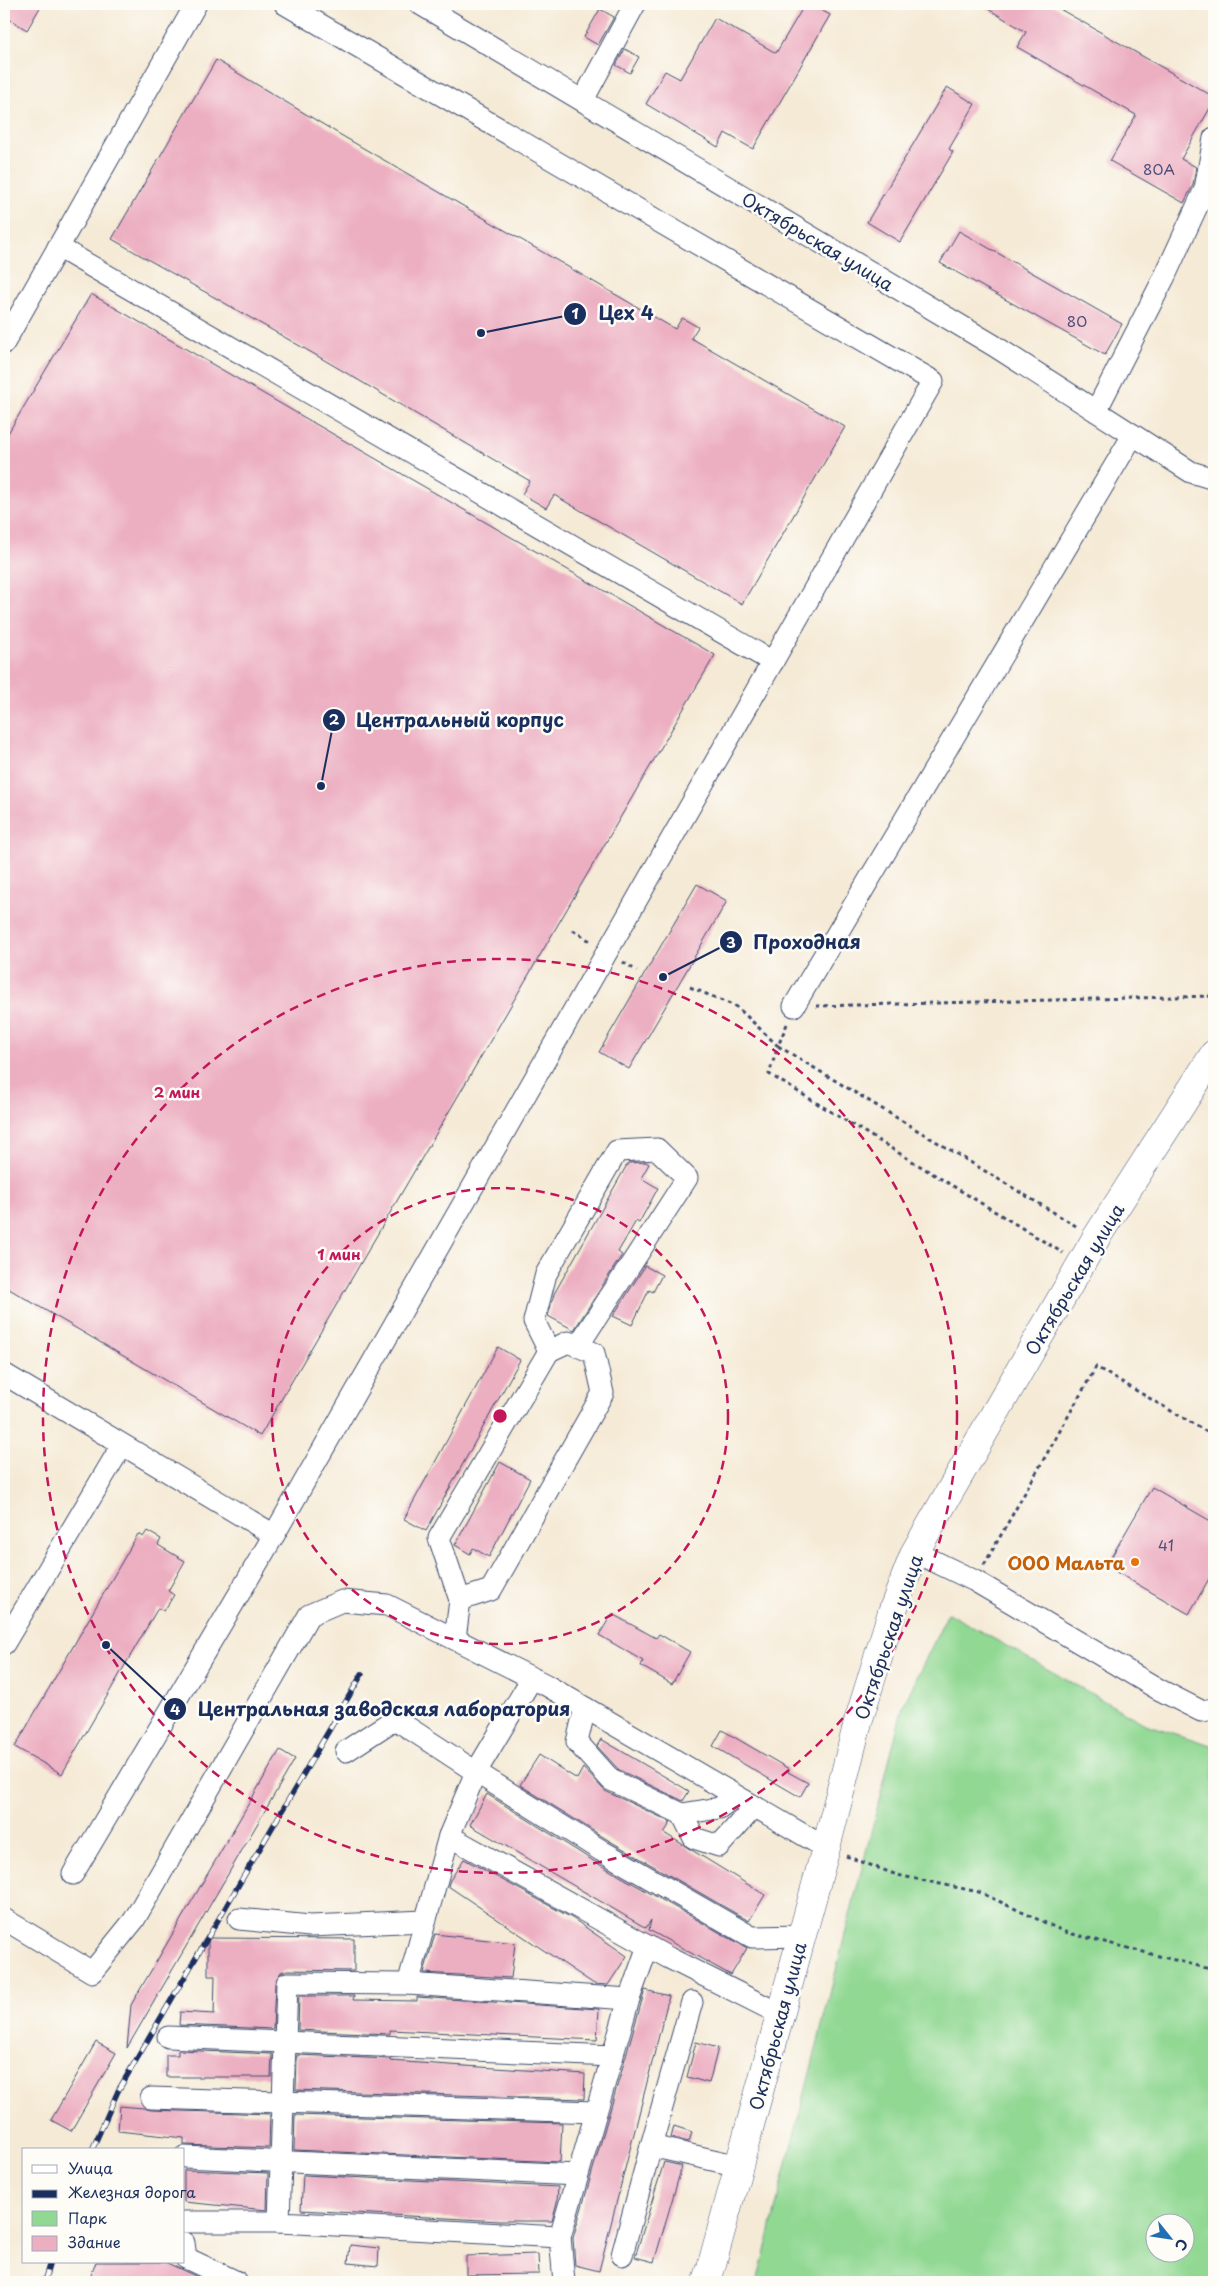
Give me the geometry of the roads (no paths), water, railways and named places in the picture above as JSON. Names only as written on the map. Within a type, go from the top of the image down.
[{"type":"main road","name":"Октябрьская улица","points":[[707,2282],[826,1848],[858,1722],[892,1612],[915,1552],[1096,1238],[1214,1054]]},
{"type":"street","points":[[4,343],[196,4]]},
{"type":"street","points":[[73,1874],[274,1535],[933,382],[285,4]]},
{"type":"street","name":"Октябрьская улица","points":[[420,4],[993,345],[1191,472],[1214,480]]},
{"type":"street","points":[[583,100],[635,4]]},
{"type":"street","points":[[1096,411],[1164,278],[1205,189],[1214,138]]},
{"type":"street","points":[[58,247],[773,662]]},
{"type":"street","points":[[794,1006],[1133,435]]},
{"type":"street","points":[[549,1351],[534,1321],[546,1274],[617,1151],[656,1149],[687,1178],[578,1346]]},
{"type":"street","points":[[455,1639],[460,1600],[438,1538],[549,1351],[568,1342],[594,1353],[604,1393],[491,1590],[460,1600]]},
{"type":"street","points":[[4,1374],[274,1535]]},
{"type":"street","points":[[4,1644],[122,1445]]},
{"type":"street","points":[[915,1552],[976,1581],[1158,1689],[1201,1710],[1214,1709]]},
{"type":"street","points":[[4,1919],[92,1972],[134,1920],[310,1615],[342,1601],[387,1605],[532,1678],[826,1848]]},
{"type":"street","points":[[408,1984],[449,1836],[476,1772],[532,1678]]},
{"type":"street","points":[[585,1708],[576,1742],[611,1780],[682,1814],[719,1808],[736,1796]]},
{"type":"street","points":[[346,1751],[395,1719],[602,1851],[752,1938],[801,1936]]},
{"type":"street","points":[[682,1814],[694,1838],[719,1846],[754,1806]]},
{"type":"street","points":[[449,1836],[648,1946],[780,2014]]},
{"type":"street","points":[[239,1919],[310,1926],[425,1921]]},
{"type":"street","points":[[564,2282],[560,2237],[628,1999],[648,1946]]},
{"type":"street","points":[[279,2222],[287,1983],[408,1984],[628,1999]]},
{"type":"street","points":[[622,2255],[692,2002]]},
{"type":"street","points":[[168,2037],[613,2056]]},
{"type":"street","points":[[151,2098],[283,2104],[596,2112]]},
{"type":"street","points":[[651,2146],[739,2166]]},
{"type":"street","points":[[185,2157],[578,2175]]},
{"type":"street","points":[[185,2222],[279,2222],[560,2237]]},
{"type":"street","points":[[185,2250],[186,2258],[237,2282]]},
{"type":"railway","points":[[93,2148],[118,2091],[362,1674]]},
{"type":"railway","points":[[44,2282],[49,2264]]},
{"type":"place","name":"Цех 4","points":[[481,333]]},
{"type":"place","name":"Центральный корпус","points":[[321,786]]},
{"type":"place","name":"Проходная","points":[[663,977]]},
{"type":"place","name":"ООО Мальта","points":[[1135,1562]]},
{"type":"place","name":"Центральная заводская лаборатория","points":[[106,1645]]}]
